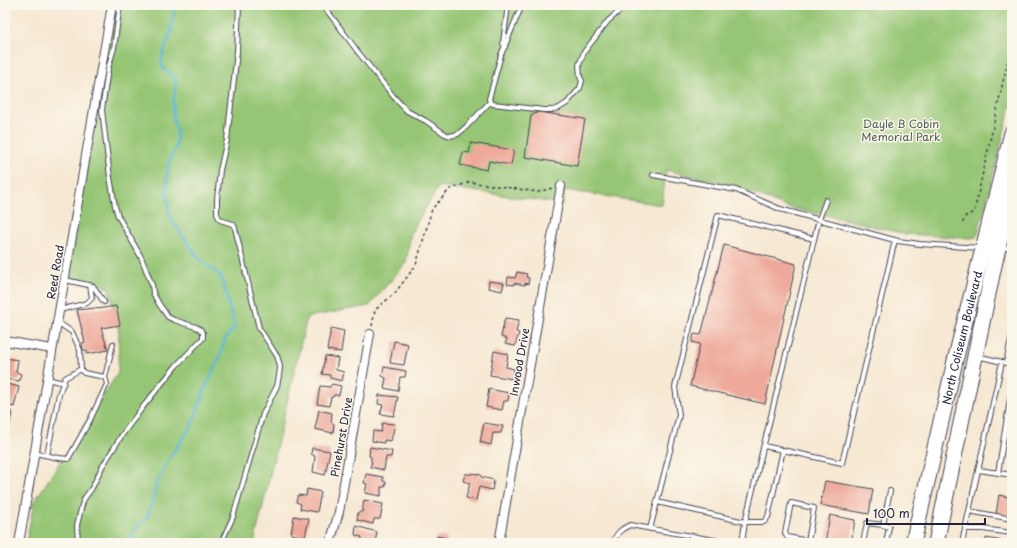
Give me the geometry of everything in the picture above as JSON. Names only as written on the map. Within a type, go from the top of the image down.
[{"type":"highway","name":"North Coliseum Boulevard","points":[[913,543],[955,361],[998,248],[1012,133]]},
{"type":"highway","name":"North Coliseum Boulevard","points":[[936,543],[1012,186]]},
{"type":"street","name":"Reed Road","points":[[20,543],[112,5]]},
{"type":"street","name":"Inwood Drive","points":[[498,543],[561,186]]},
{"type":"street","name":"Pinehurst Drive","points":[[330,543],[339,512],[370,334]]},
{"type":"street","points":[[5,341],[52,349]]},
{"type":"lane","points":[[78,543],[77,525],[82,505],[102,467],[122,435],[142,408],[176,366],[204,336],[200,329],[168,318],[153,293],[152,286],[141,257],[118,216],[115,206],[102,110],[108,69],[114,48],[120,5]]},
{"type":"lane","points":[[221,543],[233,517],[263,414],[277,386],[280,367],[277,356],[259,328],[235,228],[232,224],[220,220],[217,214],[220,170],[227,140],[237,52],[239,5]]},
{"type":"lane","points":[[323,5],[358,52],[407,111],[426,121],[444,134],[450,136],[458,134],[466,128],[490,102],[489,99],[494,78],[522,5]]},
{"type":"lane","points":[[505,47],[503,43],[508,5]]},
{"type":"lane","points":[[490,102],[502,106],[544,110],[553,110],[567,103],[580,88],[582,81],[580,77],[579,65],[584,52],[608,21],[626,5]]},
{"type":"lane","points":[[653,175],[736,190],[780,209],[895,240],[920,244],[998,248]]},
{"type":"lane","points":[[742,543],[745,522],[814,238],[826,200]]},
{"type":"lane","points":[[650,528],[679,415],[676,387],[718,215],[814,238]]},
{"type":"lane","points":[[764,446],[842,463],[895,240]]},
{"type":"lane","points":[[64,280],[93,286],[104,302]]},
{"type":"lane","points":[[59,310],[87,303],[92,298],[90,285]]},
{"type":"lane","points":[[57,322],[72,332],[80,350],[81,369],[84,373],[105,377]]},
{"type":"lane","points":[[962,543],[1004,362],[1012,334]]},
{"type":"lane","points":[[35,453],[68,459],[90,420],[107,384],[105,377],[113,344]]},
{"type":"lane","points":[[975,356],[1012,364]]},
{"type":"lane","points":[[47,456],[58,400],[65,378],[81,369]]},
{"type":"lane","points":[[47,379],[64,383]]},
{"type":"lane","points":[[998,473],[1012,387]]},
{"type":"lane","points":[[657,502],[745,522],[764,522],[768,517],[783,450]]},
{"type":"lane","points":[[979,470],[1012,475]]},
{"type":"lane","points":[[883,525],[890,491]]},
{"type":"lane","points":[[791,503],[814,508],[808,542],[787,537],[785,533],[791,503]]},
{"type":"lane","points":[[969,511],[1012,519]]},
{"type":"lane","points":[[863,543],[867,523],[889,527],[886,543]]},
{"type":"lane","points":[[613,543],[620,529],[630,525],[731,543]]},
{"type":"lane","points":[[965,529],[983,529],[1012,533]]},
{"type":"path","points":[[962,223],[967,215],[972,214],[975,208],[1007,64],[1012,53]]},
{"type":"path","points":[[370,334],[375,310],[396,293],[416,265],[432,209],[450,189],[470,182],[538,192],[561,186]]},
{"type":"green space","name":"Dayle B Cobin Memorial Park","points":[[112,5],[1012,5],[1012,29],[1009,44],[1012,47],[1012,101],[978,233],[976,237],[971,238],[905,234],[786,207],[735,186],[666,170],[662,205],[565,190],[563,204],[439,186],[411,232],[406,263],[369,306],[307,317],[254,543],[26,543],[34,502],[118,373],[119,332],[109,288],[69,276]]},
{"type":"building","points":[[538,112],[585,119],[577,166],[525,157],[531,116]]},
{"type":"building","points":[[471,143],[514,150],[511,165],[489,161],[487,170],[460,165],[463,152],[469,153]]},
{"type":"building","points":[[724,245],[796,264],[765,404],[690,386],[700,344],[692,342],[694,334],[701,335]]},
{"type":"building","points":[[517,272],[527,274],[526,277],[529,278],[528,284],[507,284],[508,277],[515,278]]},
{"type":"building","points":[[489,281],[504,283],[502,291],[488,288]]},
{"type":"building","points":[[116,306],[120,325],[101,328],[108,350],[87,354],[87,350],[83,350],[82,343],[85,342],[77,310]]},
{"type":"building","points":[[505,318],[519,320],[516,332],[519,333],[515,346],[505,344],[507,339],[501,337]]},
{"type":"building","points":[[331,328],[344,331],[341,352],[327,350]]},
{"type":"building","points":[[394,341],[408,344],[404,365],[390,363]]},
{"type":"building","points":[[494,351],[508,354],[506,367],[514,369],[512,379],[490,375]]},
{"type":"building","points":[[325,356],[338,358],[336,370],[344,372],[342,381],[330,378],[330,375],[322,374]]},
{"type":"building","points":[[5,358],[18,360],[16,372],[21,374],[19,381],[5,379]]},
{"type":"building","points":[[384,367],[406,371],[405,377],[400,377],[398,391],[384,388],[386,378],[382,376]]},
{"type":"building","points":[[7,384],[19,387],[14,407],[5,405],[5,392]]},
{"type":"building","points":[[332,384],[341,386],[339,395],[334,395],[331,397],[329,406],[317,404],[320,386],[330,387]]},
{"type":"building","points":[[489,389],[509,393],[508,401],[504,401],[502,410],[486,407]]},
{"type":"building","points":[[379,395],[398,397],[394,416],[380,414],[383,405],[378,404]]},
{"type":"building","points":[[319,410],[332,413],[331,422],[334,424],[333,433],[315,429]]},
{"type":"building","points":[[5,411],[12,412],[8,432],[5,431]]},
{"type":"building","points":[[382,423],[395,424],[391,441],[384,440],[384,443],[372,441],[373,431],[381,432]]},
{"type":"building","points":[[484,423],[503,426],[501,433],[493,433],[491,445],[480,442]]},
{"type":"building","points":[[370,447],[392,451],[391,457],[386,457],[384,470],[370,467],[372,462],[371,457],[369,456]]},
{"type":"building","points":[[312,448],[330,451],[325,475],[313,472],[315,456],[311,454]]},
{"type":"building","points":[[472,473],[494,480],[492,490],[479,487],[476,500],[466,498],[470,483],[463,481],[465,474]]},
{"type":"building","points":[[366,474],[383,477],[383,481],[386,482],[385,487],[381,487],[381,496],[365,493],[367,484],[364,483]]},
{"type":"building","points":[[825,481],[873,489],[869,514],[820,505]]},
{"type":"building","points":[[307,489],[321,492],[317,512],[300,509],[301,504],[296,502],[298,495],[306,496]]},
{"type":"building","points":[[999,495],[1012,498],[1012,517],[996,514]]},
{"type":"building","points":[[364,500],[383,504],[380,519],[374,519],[373,524],[357,520],[358,512],[362,512]]},
{"type":"building","points":[[830,515],[855,520],[851,543],[825,543]]},
{"type":"building","points":[[294,516],[309,519],[305,537],[291,534]]},
{"type":"building","points":[[356,526],[377,532],[375,543],[361,543],[362,537],[355,535]]},
{"type":"building","points":[[437,536],[447,538],[446,543],[435,543]]},
{"type":"building","points":[[986,538],[1009,542],[1009,543],[986,543]]},
{"type":"waterway","points":[[136,543],[131,536],[136,528],[147,517],[157,482],[170,457],[192,425],[205,389],[220,357],[225,339],[235,327],[221,276],[199,259],[171,220],[167,195],[167,175],[168,164],[176,147],[177,132],[173,120],[176,80],[162,67],[162,57],[171,31],[175,5]]}]
